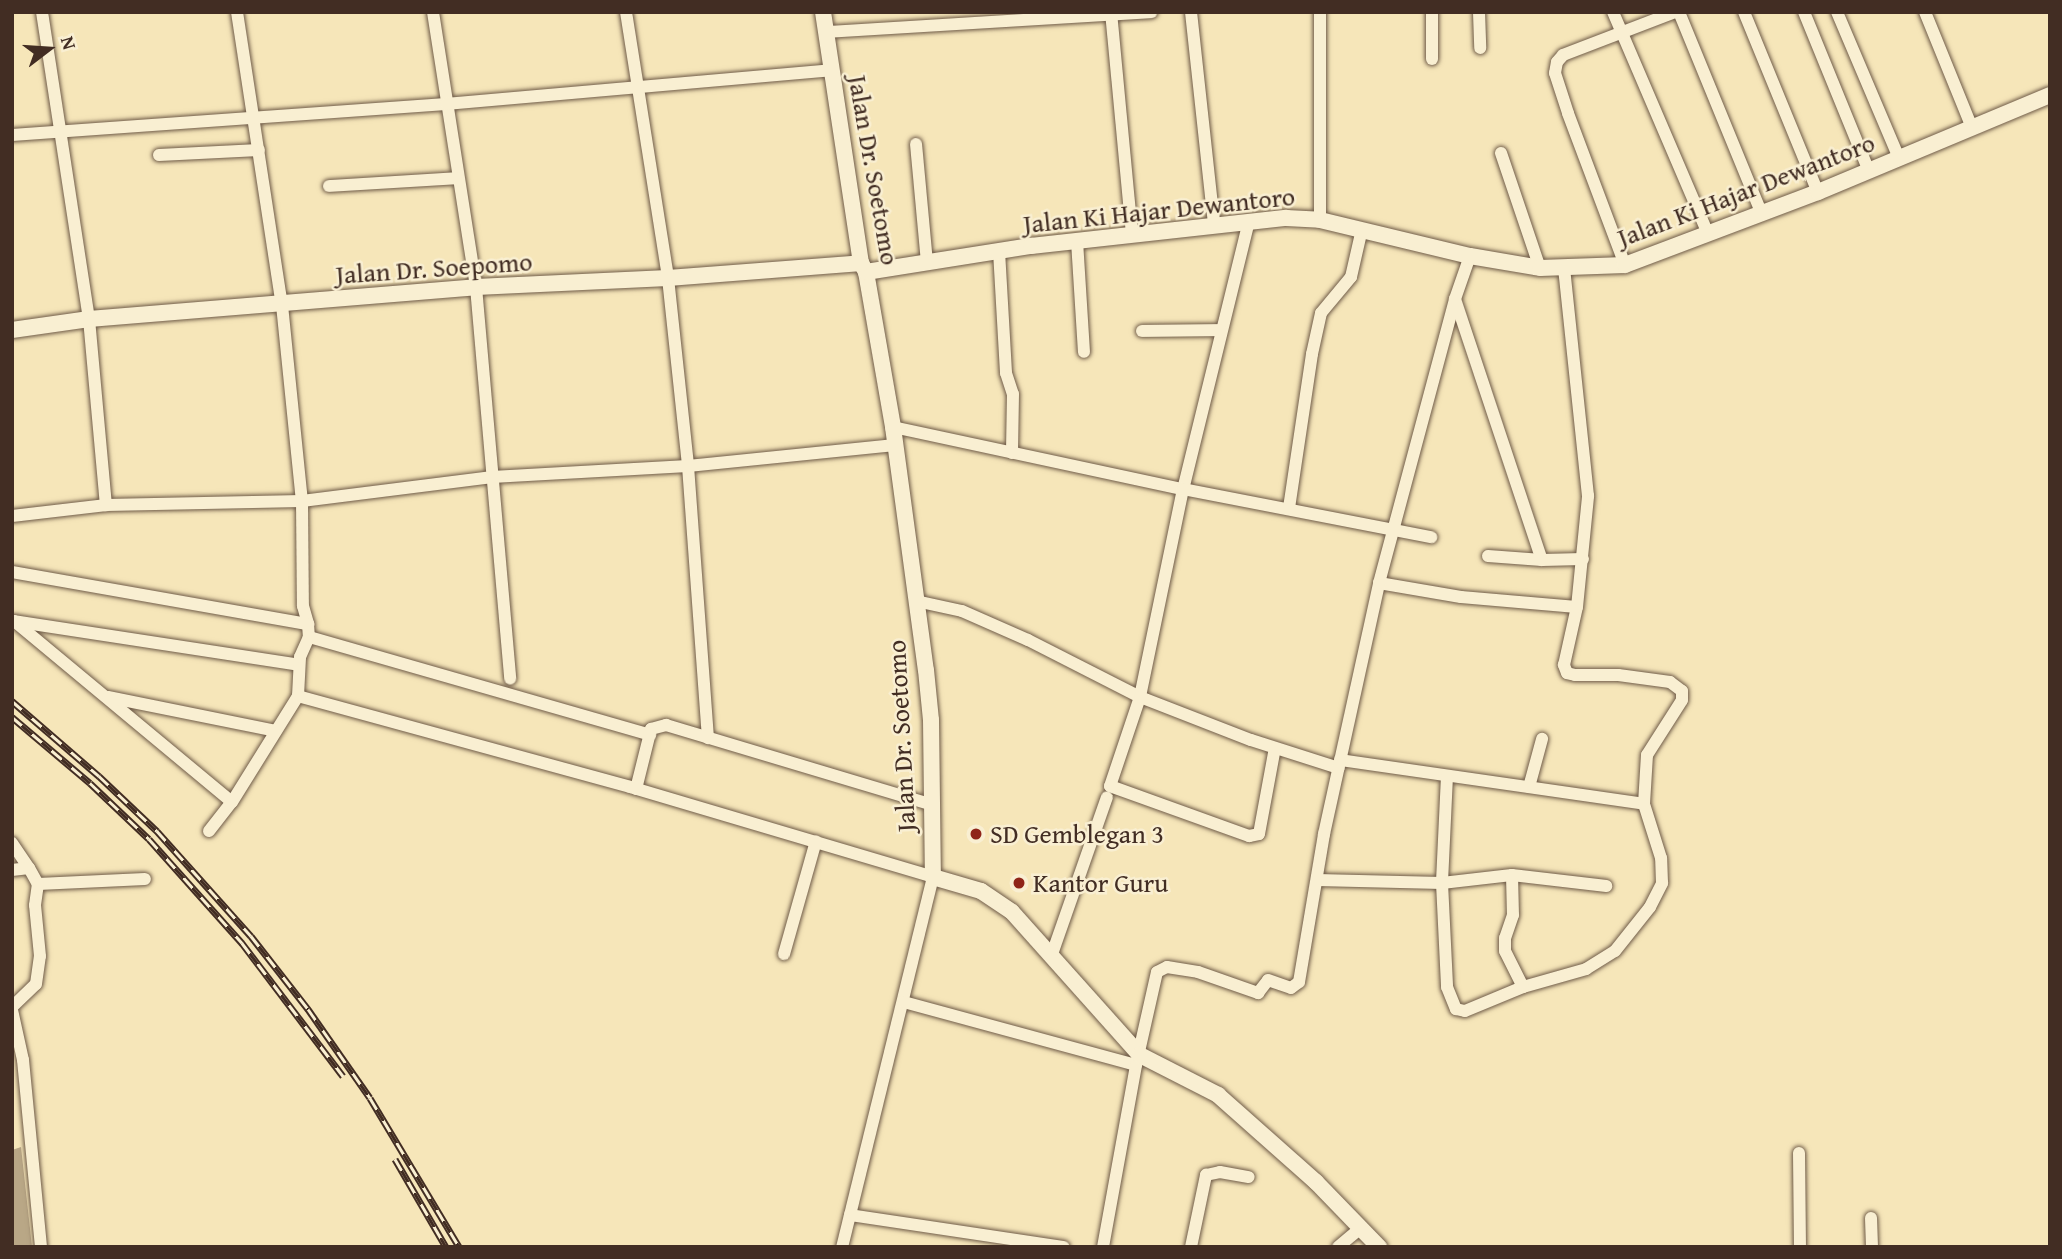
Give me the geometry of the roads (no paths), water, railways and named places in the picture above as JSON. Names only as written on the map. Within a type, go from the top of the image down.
[{"type":"street","points":[[41,12],[89,319],[106,505]]},
{"type":"street","points":[[209,831],[232,802],[298,696],[299,665],[309,631],[303,606],[302,501],[282,305],[237,12]]},
{"type":"street","points":[[433,12],[476,287],[510,679]]},
{"type":"street","points":[[626,12],[668,278],[688,466],[708,738]]},
{"type":"street","name":"Jalan Dr. Soetomo","points":[[823,12],[864,268],[893,427],[916,601],[931,719],[933,877]]},
{"type":"street","points":[[827,32],[1151,12]]},
{"type":"street","points":[[1191,12],[1214,225]]},
{"type":"street","points":[[1320,12],[1320,220]]},
{"type":"street","points":[[1432,12],[1432,59]]},
{"type":"street","points":[[1479,12],[1480,48]]},
{"type":"street","points":[[1613,12],[1709,234]]},
{"type":"street","points":[[1625,265],[1555,73],[1557,62],[1563,55],[1677,12],[1762,214]]},
{"type":"street","points":[[1744,12],[1818,192]]},
{"type":"street","points":[[1804,12],[1868,171]]},
{"type":"street","points":[[1837,12],[1899,158]]},
{"type":"street","points":[[1925,12],[1972,128]]},
{"type":"street","points":[[1111,14],[1132,234]]},
{"type":"street","points":[[12,135],[446,104],[831,70]]},
{"type":"street","name":"Jalan Ki Hajar Dewantoro","points":[[864,268],[1132,234],[1286,218],[1320,220],[1470,256],[1540,268],[1625,265],[1818,192],[2050,95]]},
{"type":"street","points":[[916,144],[927,262]]},
{"type":"street","points":[[159,155],[259,150]]},
{"type":"street","points":[[1501,153],[1540,268]]},
{"type":"street","points":[[329,186],[458,178]]},
{"type":"street","points":[[1249,221],[1183,489],[1140,697],[1111,786],[1249,836],[1259,834],[1275,748]]},
{"type":"street","points":[[1289,508],[1321,313],[1351,277],[1362,229]]},
{"type":"street","points":[[1077,241],[1084,352]]},
{"type":"street","points":[[999,250],[1006,373],[1013,394],[1012,453]]},
{"type":"street","points":[[1103,1247],[1153,979],[1163,968],[1198,972],[1258,993],[1268,981],[1291,988],[1297,986],[1340,764],[1379,583],[1455,299],[1470,256]]},
{"type":"street","name":"Jalan Dr. Soepomo","points":[[12,330],[89,319],[476,287],[864,268]]},
{"type":"street","points":[[1447,776],[1442,883],[1447,987],[1456,1009],[1465,1011],[1523,987],[1586,968],[1615,951],[1650,907],[1662,883],[1664,871],[1644,804],[1647,755],[1682,700],[1682,691],[1670,682],[1567,673],[1564,665],[1577,607],[1588,496],[1564,268]]},
{"type":"street","points":[[1455,299],[1542,560]]},
{"type":"street","points":[[1142,331],[1221,330]]},
{"type":"street","points":[[893,427],[1183,489],[1431,537]]},
{"type":"street","points":[[12,516],[106,505],[302,501],[492,477],[688,466],[895,445]]},
{"type":"street","points":[[1488,556],[1542,560],[1583,559]]},
{"type":"street","points":[[12,572],[309,631],[650,735]]},
{"type":"street","points":[[1379,583],[1461,597],[1577,607]]},
{"type":"street","points":[[916,601],[962,611],[1140,697],[1275,748],[1340,764],[1644,804]]},
{"type":"street","points":[[13,621],[299,665]]},
{"type":"street","points":[[13,621],[232,802]]},
{"type":"street","points":[[298,696],[636,789],[816,841],[991,896],[1012,912],[1052,954],[1138,1060]]},
{"type":"street","points":[[104,697],[276,731]]},
{"type":"street","points":[[636,789],[651,729],[660,725],[930,804]]},
{"type":"street","points":[[1530,787],[1542,739]]},
{"type":"street","points":[[1052,954],[1107,797]]},
{"type":"street","points":[[784,954],[816,841]]},
{"type":"street","points":[[12,843],[37,884],[35,905],[40,956],[36,984],[12,1009],[23,1060],[41,1247]]},
{"type":"street","points":[[12,870],[29,868]]},
{"type":"street","points":[[1317,880],[1442,883],[1512,875],[1606,886]]},
{"type":"street","points":[[1512,875],[1513,915],[1505,938],[1505,951],[1523,987]]},
{"type":"street","points":[[842,1247],[933,877]]},
{"type":"street","points":[[37,884],[145,879]]},
{"type":"street","points":[[904,1002],[1138,1060],[1218,1095],[1362,1228],[1379,1247]]},
{"type":"street","points":[[1799,1153],[1800,1247]]},
{"type":"street","points":[[1191,1247],[1206,1175],[1220,1172],[1250,1177]]},
{"type":"street","points":[[850,1215],[1006,1243],[1065,1247]]},
{"type":"street","points":[[1871,1219],[1872,1247]]},
{"type":"street","points":[[1338,1247],[1362,1228]]},
{"type":"railway","points":[[12,701],[99,776],[157,831],[251,936],[308,1009],[370,1098],[459,1247]]},
{"type":"railway","points":[[12,717],[90,783],[149,839],[242,943],[343,1076]]},
{"type":"railway","points":[[395,1159],[446,1247]]},
{"type":"place","name":"SD Gemblegan 3","points":[[976,834]]},
{"type":"place","name":"Kantor Guru","points":[[1019,883]]}]
